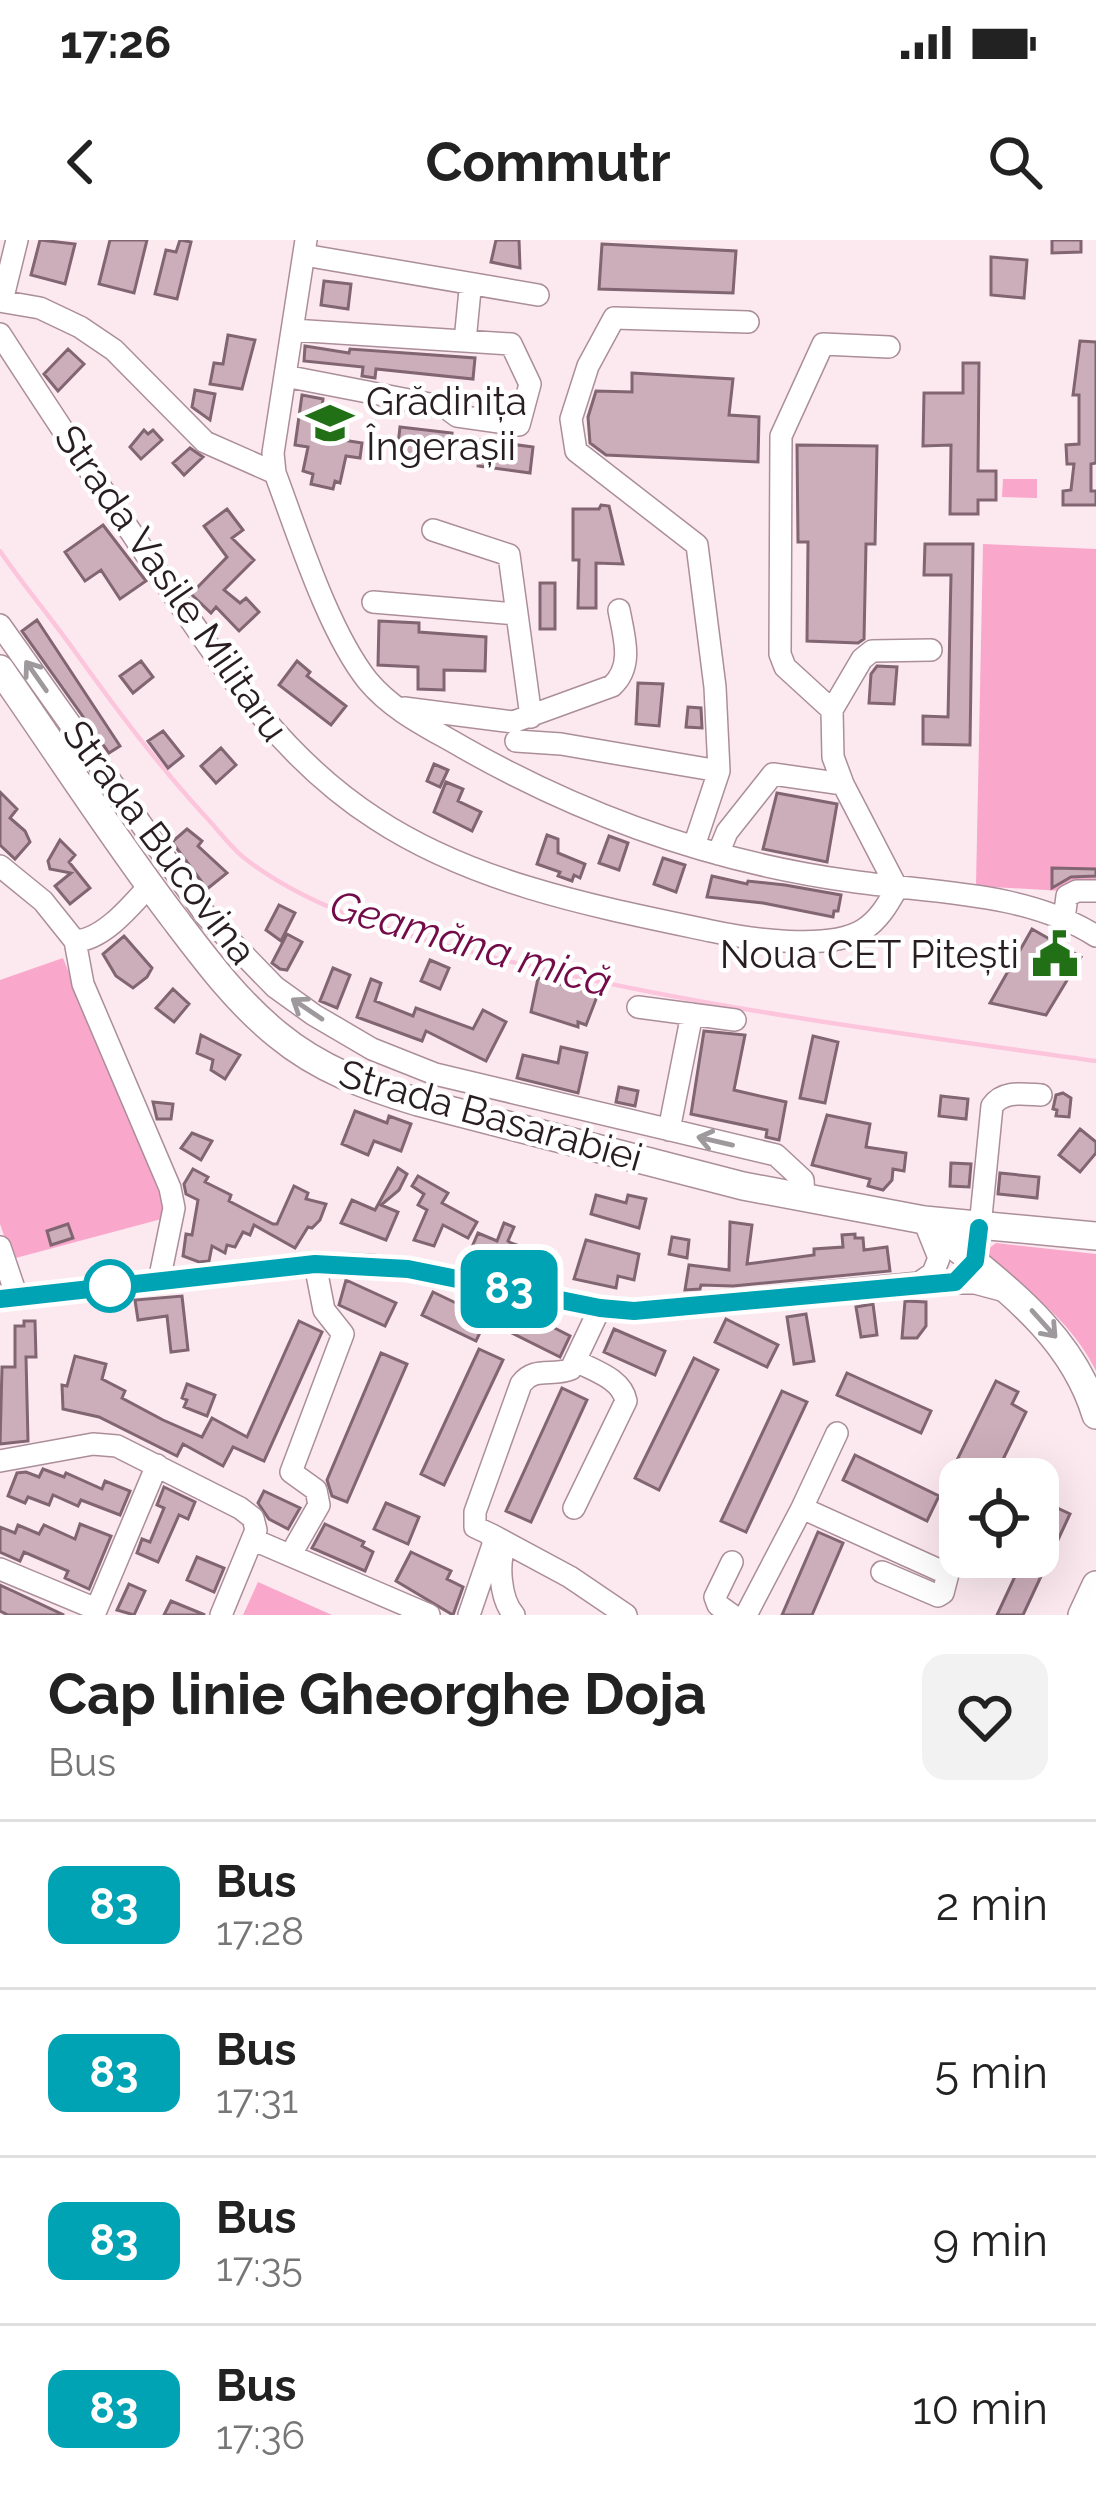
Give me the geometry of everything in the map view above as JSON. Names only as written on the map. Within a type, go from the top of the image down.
[{"type":"main road","name":"Strada Basarabiei","points":[[0,669],[108,803],[149,886],[247,1008],[280,1037],[351,1079],[418,1102],[743,1186],[979,1228],[1096,1236]]},
{"type":"main road","points":[[924,1220],[964,1273],[1010,1292],[1042,1321],[1069,1354],[1096,1415]]},
{"type":"main road","points":[[1082,1615],[1096,1585]]},
{"type":"street","points":[[17,240],[1,302],[40,308],[80,327],[113,350],[205,442],[275,473]]},
{"type":"street","points":[[538,295],[305,248],[274,453],[275,473],[335,621],[364,676],[391,706],[500,768],[623,825],[718,854],[897,888],[1041,908],[1096,936]]},
{"type":"street","points":[[465,341],[468,283]]},
{"type":"street","points":[[694,846],[719,771],[715,687],[697,545],[576,451],[571,419],[588,366],[614,318],[748,322]]},
{"type":"street","points":[[285,376],[445,407],[457,416],[519,425],[530,384],[511,344],[292,330]]},
{"type":"street","name":"Strada Vasile Militaru","points":[[0,334],[239,692],[293,754],[379,822],[508,880],[662,921],[770,940],[838,938],[862,931],[883,913],[897,888]]},
{"type":"street","points":[[832,710],[784,667],[780,654],[781,436],[823,344],[889,347]]},
{"type":"street","points":[[433,530],[509,555],[520,726],[500,768]]},
{"type":"street","points":[[373,602],[514,614]]},
{"type":"street","points":[[520,726],[612,686],[624,675],[620,610]]},
{"type":"street","name":"Strada Bucovina","points":[[0,625],[108,803],[230,943],[275,987],[314,1015],[372,1049],[435,1074],[776,1155],[803,1180],[804,1198]]},
{"type":"street","points":[[897,888],[833,757],[832,710],[862,659],[872,651],[932,650]]},
{"type":"street","points":[[391,706],[520,726],[561,744],[719,771]]},
{"type":"street","points":[[718,854],[727,832],[773,774],[843,784]]},
{"type":"street","points":[[0,866],[43,901],[75,941],[83,984],[170,1187],[174,1208],[159,1281]]},
{"type":"street","points":[[75,941],[96,934],[149,886]]},
{"type":"street","points":[[1064,919],[1067,896],[1096,892]]},
{"type":"street","points":[[638,1007],[735,1020]]},
{"type":"street","points":[[669,1130],[692,1014]]},
{"type":"street","points":[[0,1247],[8,1298],[315,1264],[408,1269],[600,1308],[669,1310],[919,1283],[964,1273],[979,1228],[992,1106],[998,1098],[1012,1094],[1041,1095]]},
{"type":"street","points":[[919,1283],[933,1273],[939,1258],[924,1220]]},
{"type":"street","points":[[291,1554],[319,1505],[316,1490],[291,1472],[343,1334],[324,1310],[315,1264]]},
{"type":"street","points":[[600,1308],[578,1362],[563,1372],[526,1376],[520,1384],[475,1512],[475,1527],[570,1577],[626,1615]]},
{"type":"street","points":[[574,1508],[626,1400],[615,1382],[578,1362]]},
{"type":"street","points":[[746,1615],[837,1432]]},
{"type":"street","points":[[0,1461],[92,1444],[117,1446],[240,1508],[253,1518],[254,1540],[221,1615]]},
{"type":"street","points":[[0,1569],[95,1612],[157,1465]]},
{"type":"street","points":[[802,1508],[939,1570]]},
{"type":"street","points":[[469,1615],[493,1544],[499,1539]]},
{"type":"street","points":[[499,1539],[504,1600],[514,1615]]},
{"type":"street","points":[[254,1540],[429,1615]]},
{"type":"street","points":[[732,1562],[715,1597],[732,1615]]},
{"type":"street","points":[[882,1572],[938,1596],[949,1578]]},
{"type":"shaded area","points":[[1003,479],[1037,479],[1037,498],[1002,497]]},
{"type":"shaded area","points":[[983,544],[1096,549],[1096,893],[976,886]]},
{"type":"shaded area","points":[[63,958],[169,1217],[12,1259],[0,1224],[0,980]]},
{"type":"shaded area","points":[[996,1243],[1096,1254],[1096,1371],[1063,1324],[990,1261],[988,1249]]},
{"type":"shaded area","points":[[258,1582],[332,1615],[243,1615]]},
{"type":"building","points":[[40,240],[75,244],[65,284],[31,275]]},
{"type":"building","points":[[110,240],[147,240],[134,293],[99,284]]},
{"type":"building","points":[[180,240],[191,242],[177,299],[155,294],[166,250],[176,252]]},
{"type":"building","points":[[496,240],[519,240],[520,268],[491,262]]},
{"type":"building","points":[[1052,240],[1081,240],[1081,252],[1052,253]]},
{"type":"building","points":[[602,244],[736,251],[733,293],[599,289]]},
{"type":"building","points":[[991,257],[1027,260],[1024,298],[991,295]]},
{"type":"building","points":[[324,281],[351,284],[348,309],[321,305]]},
{"type":"building","points":[[228,335],[255,340],[242,389],[210,384],[214,363],[223,364]]},
{"type":"building","points":[[1080,341],[1096,342],[1096,463],[1091,464],[1091,491],[1096,491],[1096,505],[1063,505],[1063,491],[1071,490],[1074,464],[1067,464],[1066,445],[1079,444],[1079,395],[1073,395]]},
{"type":"building","points":[[305,346],[349,353],[350,349],[475,358],[473,379],[376,369],[375,378],[362,376],[363,367],[304,361]]},
{"type":"building","points":[[68,349],[84,364],[58,391],[44,374]]},
{"type":"building","points":[[963,363],[979,363],[978,471],[996,471],[996,500],[978,500],[978,514],[950,514],[951,445],[923,446],[924,393],[963,393]]},
{"type":"building","points":[[632,373],[733,379],[729,415],[759,417],[758,462],[606,455],[590,443],[588,417],[596,391],[632,392]]},
{"type":"building","points":[[195,390],[215,394],[210,420],[192,407]]},
{"type":"building","points":[[302,395],[323,399],[318,436],[362,443],[360,458],[346,456],[340,483],[335,481],[333,489],[311,484],[313,474],[303,471],[308,447],[295,445]]},
{"type":"building","points":[[400,427],[452,433],[449,459],[397,453]]},
{"type":"building","points":[[144,430],[148,434],[153,430],[162,440],[141,459],[130,447]]},
{"type":"building","points":[[481,440],[533,447],[530,473],[478,466]]},
{"type":"building","points":[[797,445],[877,446],[875,544],[866,544],[864,639],[858,643],[807,641],[808,542],[798,542]]},
{"type":"building","points":[[190,448],[203,457],[184,475],[173,463]]},
{"type":"building","points":[[609,506],[623,564],[596,563],[596,608],[578,608],[573,509],[599,509]]},
{"type":"building","points":[[227,509],[243,530],[232,538],[254,560],[224,590],[240,603],[246,598],[259,612],[239,631],[216,607],[211,613],[191,594],[227,557],[204,526]]},
{"type":"building","points":[[103,525],[146,581],[120,599],[101,570],[85,581],[65,552]]},
{"type":"building","points":[[925,544],[973,544],[970,745],[923,744],[923,716],[948,717],[951,575],[924,575]]},
{"type":"building","points":[[540,583],[555,583],[555,629],[540,629]]},
{"type":"building","points":[[37,620],[120,746],[109,753],[22,631]]},
{"type":"building","points":[[379,621],[419,623],[419,632],[486,637],[485,671],[444,670],[444,690],[418,689],[418,667],[378,665]]},
{"type":"building","points":[[141,661],[153,677],[133,693],[120,676]]},
{"type":"building","points":[[297,661],[310,672],[307,676],[346,706],[331,725],[279,685]]},
{"type":"building","points":[[877,666],[897,667],[894,704],[869,703],[871,674]]},
{"type":"building","points":[[638,683],[663,684],[659,726],[636,724]]},
{"type":"building","points":[[688,707],[701,708],[702,728],[686,727]]},
{"type":"building","points":[[163,731],[183,756],[168,768],[148,741]]},
{"type":"building","points":[[221,748],[236,765],[216,783],[201,766]]},
{"type":"building","points":[[434,764],[448,770],[440,787],[427,781]]},
{"type":"building","points":[[446,782],[463,789],[458,801],[481,812],[472,831],[434,812]]},
{"type":"building","points":[[0,792],[17,809],[10,818],[30,842],[15,859],[0,845]]},
{"type":"building","points":[[777,793],[837,804],[827,862],[763,849]]},
{"type":"building","points":[[187,829],[227,873],[207,889],[172,842]]},
{"type":"building","points":[[547,835],[558,839],[558,853],[585,864],[580,878],[574,875],[572,881],[537,864]]},
{"type":"building","points":[[609,836],[628,843],[619,870],[599,863]]},
{"type":"building","points":[[60,840],[75,855],[69,862],[90,888],[70,904],[55,886],[71,873],[50,869],[48,861]]},
{"type":"building","points":[[663,858],[685,865],[676,892],[654,884]]},
{"type":"building","points":[[1052,868],[1096,869],[1096,876],[1071,877],[1052,888]]},
{"type":"building","points":[[712,876],[841,895],[838,911],[833,917],[707,897]]},
{"type":"building","points":[[279,905],[295,913],[281,941],[266,930]]},
{"type":"building","points":[[1032,929],[1081,957],[1046,1015],[990,1003]]},
{"type":"building","points":[[287,934],[302,942],[287,970],[272,963]]},
{"type":"building","points":[[124,936],[152,968],[133,988],[116,976],[103,954]]},
{"type":"building","points":[[430,960],[449,968],[440,989],[421,981]]},
{"type":"building","points":[[333,968],[350,975],[337,1008],[320,1001]]},
{"type":"building","points":[[538,978],[598,994],[586,1025],[578,1022],[578,1027],[531,1012]]},
{"type":"building","points":[[371,979],[381,983],[375,1001],[413,1016],[416,1008],[473,1029],[483,1010],[506,1022],[486,1061],[426,1031],[422,1041],[357,1017]]},
{"type":"building","points":[[173,989],[189,1004],[174,1022],[156,1008]]},
{"type":"building","points":[[704,1031],[745,1035],[734,1090],[786,1102],[779,1140],[766,1137],[767,1130],[691,1114]]},
{"type":"building","points":[[201,1035],[240,1055],[225,1079],[211,1070],[213,1060],[197,1053]]},
{"type":"building","points":[[813,1036],[838,1042],[825,1103],[800,1098]]},
{"type":"building","points":[[561,1047],[587,1053],[578,1093],[517,1078],[523,1055],[558,1063]]},
{"type":"building","points":[[619,1087],[638,1091],[635,1106],[616,1102]]},
{"type":"building","points":[[1056,1095],[1071,1098],[1069,1117],[1056,1116],[1053,1109]]},
{"type":"building","points":[[941,1096],[968,1099],[966,1119],[939,1116]]},
{"type":"building","points":[[153,1102],[173,1104],[171,1119],[157,1119]]},
{"type":"building","points":[[355,1111],[387,1123],[389,1116],[411,1124],[401,1151],[374,1141],[368,1155],[342,1144]]},
{"type":"building","points":[[827,1115],[870,1124],[866,1147],[906,1153],[904,1171],[893,1169],[892,1180],[883,1190],[868,1186],[870,1179],[812,1165]]},
{"type":"building","points":[[1080,1129],[1096,1142],[1096,1153],[1080,1172],[1059,1155]]},
{"type":"building","points":[[192,1133],[212,1141],[201,1160],[181,1148]]},
{"type":"building","points":[[951,1163],[971,1164],[969,1187],[950,1186]]},
{"type":"building","points":[[398,1168],[407,1174],[399,1190],[381,1205],[398,1212],[386,1240],[341,1223],[352,1200],[375,1210]]},
{"type":"building","points":[[193,1169],[208,1177],[205,1182],[231,1195],[229,1201],[273,1224],[294,1186],[308,1193],[306,1199],[326,1204],[320,1220],[308,1227],[295,1248],[254,1225],[250,1235],[243,1232],[235,1247],[227,1245],[225,1253],[212,1246],[209,1261],[199,1262],[183,1256],[198,1200],[186,1194],[184,1184]]},
{"type":"building","points":[[1000,1173],[1039,1177],[1037,1198],[998,1194]]},
{"type":"building","points":[[418,1176],[448,1193],[442,1203],[477,1222],[468,1238],[443,1225],[434,1246],[414,1240],[427,1210],[418,1205],[424,1194],[412,1186]]},
{"type":"building","points":[[596,1195],[626,1203],[628,1195],[646,1199],[639,1228],[591,1214]]},
{"type":"building","points":[[730,1222],[752,1225],[747,1264],[843,1247],[842,1235],[855,1234],[863,1238],[864,1250],[887,1247],[890,1271],[685,1290],[689,1265],[729,1270]]},
{"type":"building","points":[[504,1223],[514,1227],[508,1241],[555,1259],[552,1276],[545,1279],[512,1267],[515,1258],[503,1254],[499,1263],[490,1260],[491,1251],[486,1250],[479,1266],[466,1261],[478,1233],[497,1241]]},
{"type":"building","points":[[68,1224],[73,1238],[51,1245],[47,1231]]},
{"type":"building","points":[[672,1237],[689,1240],[687,1258],[669,1254]]},
{"type":"building","points":[[586,1240],[639,1254],[634,1280],[618,1276],[616,1288],[574,1279]]},
{"type":"building","points":[[346,1280],[396,1303],[385,1326],[339,1305]]},
{"type":"building","points":[[433,1292],[487,1318],[476,1341],[422,1315]]},
{"type":"building","points":[[182,1296],[188,1350],[171,1352],[167,1316],[138,1320],[135,1300]]},
{"type":"building","points":[[905,1301],[926,1302],[926,1326],[917,1338],[902,1338]]},
{"type":"building","points":[[873,1304],[877,1335],[861,1337],[856,1307]]},
{"type":"building","points":[[521,1311],[570,1336],[560,1357],[510,1332]]},
{"type":"building","points":[[806,1314],[814,1361],[794,1364],[787,1317]]},
{"type":"building","points":[[726,1319],[778,1345],[767,1367],[715,1342]]},
{"type":"building","points":[[24,1321],[35,1321],[36,1357],[26,1357],[28,1441],[0,1444],[2,1367],[15,1367],[15,1326],[24,1326]]},
{"type":"building","points":[[299,1321],[322,1332],[264,1461],[233,1447],[223,1466],[183,1444],[177,1456],[99,1417],[63,1409],[62,1385],[67,1386],[75,1356],[106,1364],[102,1379],[125,1391],[122,1398],[163,1420],[202,1437],[212,1418],[247,1437]]},
{"type":"building","points":[[614,1329],[665,1351],[655,1375],[604,1352]]},
{"type":"building","points":[[479,1349],[503,1360],[444,1485],[421,1474]]},
{"type":"building","points":[[381,1353],[407,1364],[347,1502],[332,1496],[327,1480]]},
{"type":"building","points":[[694,1358],[718,1370],[659,1490],[635,1478]]},
{"type":"building","points":[[847,1373],[931,1411],[921,1433],[837,1395]]},
{"type":"building","points":[[996,1381],[1018,1392],[1012,1404],[1026,1412],[1004,1458],[958,1458]]},
{"type":"building","points":[[187,1384],[215,1395],[207,1416],[184,1407]]},
{"type":"building","points":[[562,1388],[587,1400],[531,1522],[506,1511]]},
{"type":"building","points":[[782,1391],[807,1402],[746,1532],[721,1521]]},
{"type":"building","points":[[855,1455],[939,1496],[927,1521],[843,1480]]},
{"type":"building","points":[[43,1469],[102,1489],[105,1481],[130,1491],[120,1515],[53,1495],[49,1505],[8,1496],[17,1473],[39,1477]]},
{"type":"building","points":[[164,1487],[195,1502],[188,1519],[179,1515],[158,1562],[137,1553],[142,1539],[150,1542],[164,1508],[157,1505]]},
{"type":"building","points":[[264,1491],[300,1508],[288,1529],[269,1519],[258,1503]]},
{"type":"building","points":[[386,1503],[419,1517],[408,1544],[374,1529]]},
{"type":"building","points":[[1059,1509],[1070,1514],[1059,1538]]},
{"type":"building","points":[[80,1524],[111,1536],[89,1589],[65,1578],[68,1571],[24,1552],[20,1561],[0,1552],[0,1527],[15,1533],[18,1525],[39,1534],[44,1525],[75,1539]]},
{"type":"building","points":[[325,1524],[364,1542],[362,1546],[373,1552],[365,1571],[312,1548]]},
{"type":"building","points":[[818,1532],[843,1543],[812,1615],[782,1615]]},
{"type":"building","points":[[411,1552],[451,1571],[447,1579],[463,1587],[453,1615],[396,1581]]},
{"type":"building","points":[[197,1557],[224,1568],[214,1592],[187,1580]]},
{"type":"building","points":[[1014,1578],[1040,1578],[1023,1615],[997,1615]]},
{"type":"building","points":[[129,1584],[145,1591],[134,1615],[117,1610]]},
{"type":"building","points":[[0,1585],[64,1615],[8,1615],[0,1611]]},
{"type":"building","points":[[171,1601],[205,1615],[164,1615]]},
{"type":"waterway","name":"Geamăna mică","points":[[0,551],[122,716],[228,842],[272,877],[334,909],[470,952],[651,992],[1096,1061]]},
{"type":"bus line","name":"83","points":[[0,1299],[340,1264],[408,1269],[600,1308],[669,1310],[955,1282],[974,1264],[979,1228]]},
{"type":"place","name":"Grădinița Îngerașii","points":[[330,423]]},
{"type":"place","name":"Noua CET Pitești","points":[[1055,954]]}]
